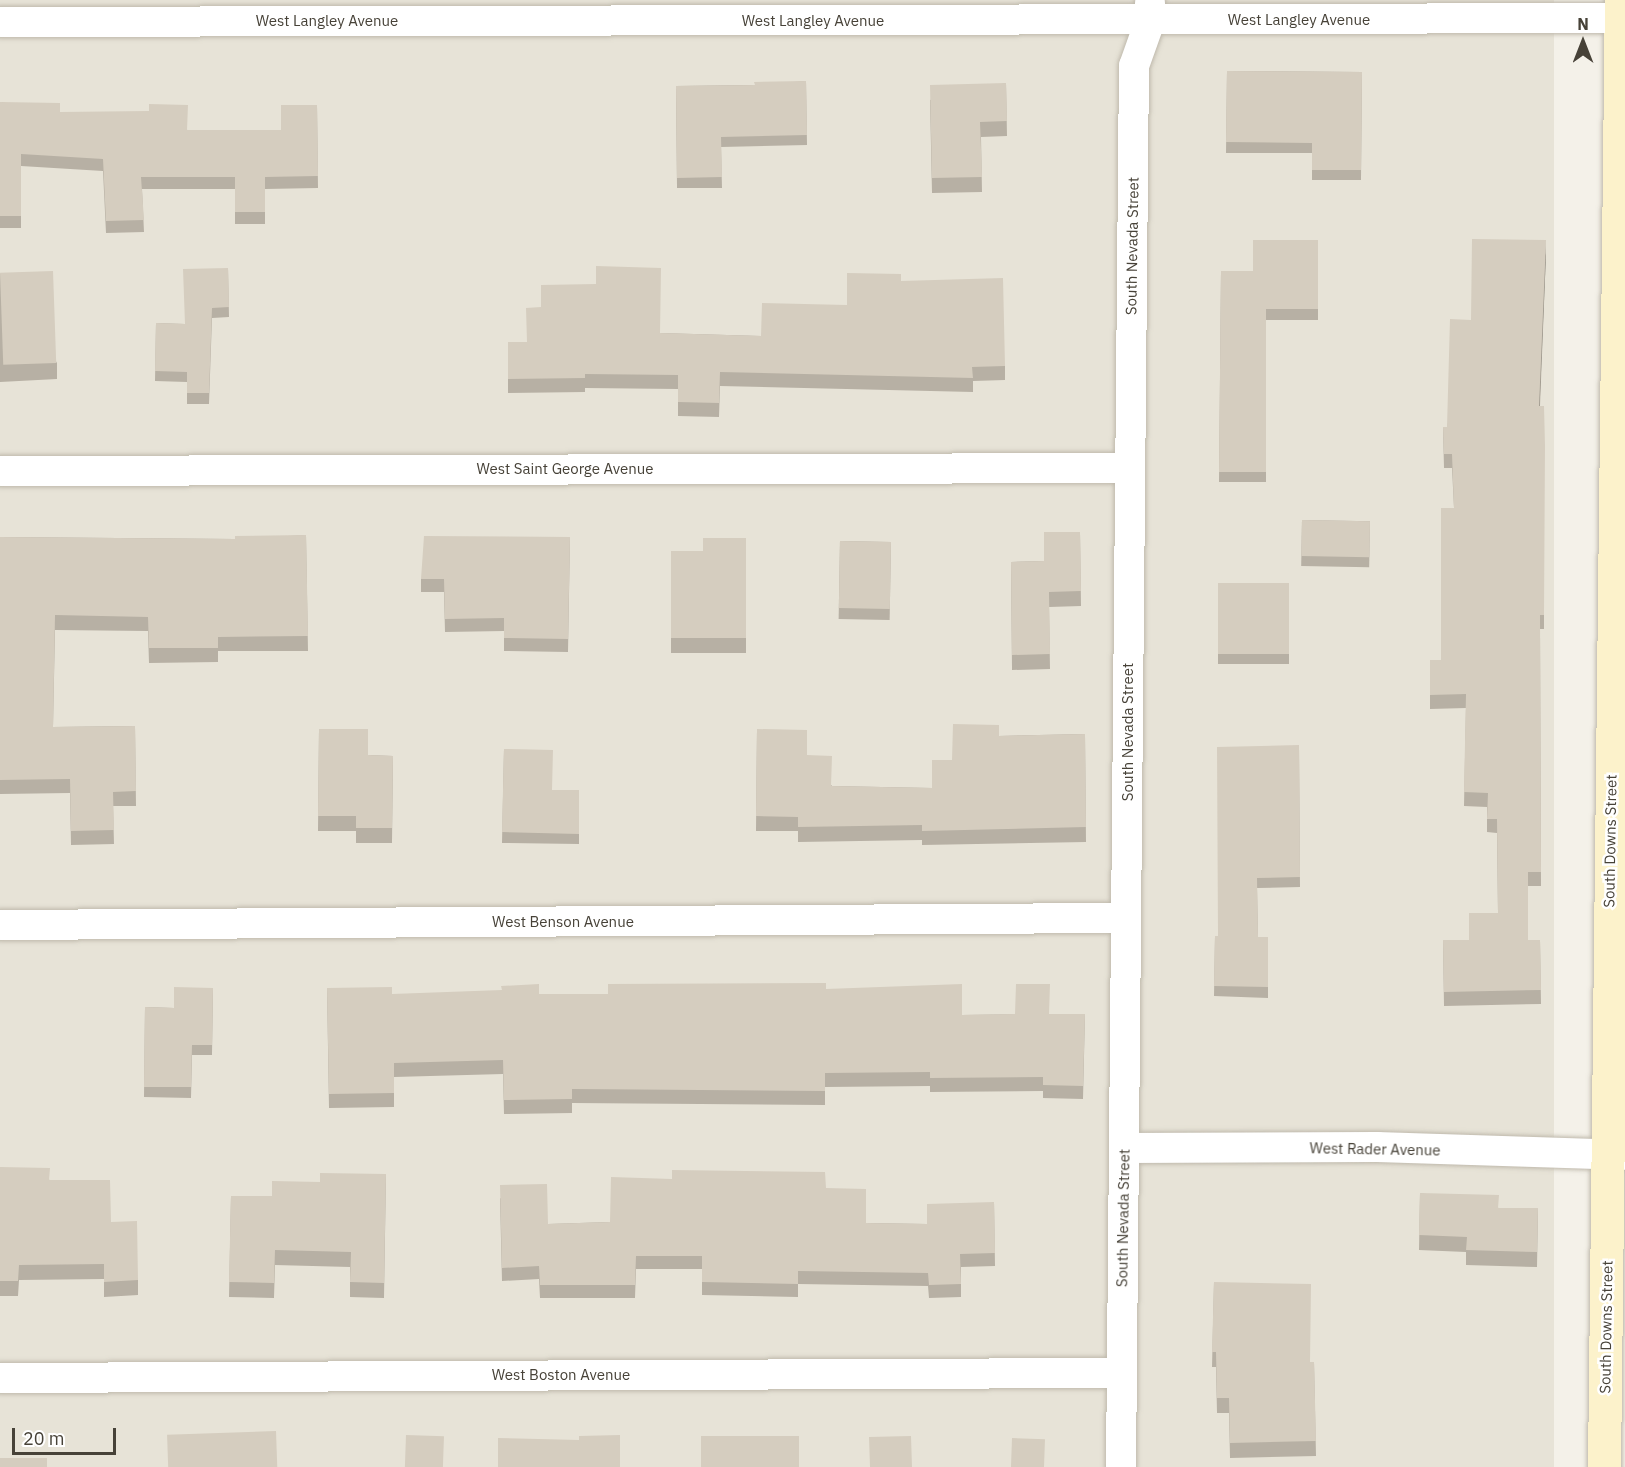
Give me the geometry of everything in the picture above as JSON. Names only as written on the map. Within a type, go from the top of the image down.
[{"type":"main road","name":"South Downs Street","points":[[1604,1467],[1616,1155],[1622,12]]},
{"type":"street","name":"West Langley Avenue","points":[[0,22],[1150,10],[1622,12]]},
{"type":"street","name":"South Nevada Street","points":[[1121,1467],[1134,66],[1150,10]]},
{"type":"street","name":"West Saint George Avenue","points":[[0,471],[1130,468]]},
{"type":"street","name":"West Benson Avenue","points":[[0,925],[1126,918]]},
{"type":"street","name":"West Rader Avenue","points":[[1124,1148],[1377,1147],[1616,1155]]},
{"type":"street","name":"West Boston Avenue","points":[[0,1378],[1122,1373]]},
{"type":"shaded area","points":[[0,0],[1554,0],[1554,1467],[0,1467]]},
{"type":"building","points":[[1227,71],[1362,72],[1361,170],[1312,170],[1312,143],[1226,142]]},
{"type":"building","points":[[806,81],[807,135],[721,137],[722,177],[677,178],[676,86],[755,85],[754,82]]},
{"type":"building","points":[[1006,83],[1007,121],[980,122],[982,177],[932,178],[930,85]]},
{"type":"building","points":[[0,102],[60,103],[60,112],[149,111],[149,104],[188,105],[187,130],[281,130],[281,105],[317,105],[318,176],[265,177],[265,212],[235,212],[235,177],[141,177],[144,220],[106,221],[103,159],[21,154],[21,216],[0,216]]},
{"type":"building","points":[[1472,239],[1546,240],[1539,406],[1544,406],[1545,446],[1544,615],[1540,615],[1541,872],[1528,872],[1528,940],[1540,940],[1541,990],[1444,992],[1443,940],[1469,940],[1469,913],[1498,913],[1497,819],[1487,819],[1488,793],[1464,792],[1466,694],[1430,695],[1430,660],[1441,660],[1441,508],[1454,508],[1452,454],[1444,454],[1443,427],[1447,427],[1450,319],[1471,320]]},
{"type":"building","points":[[1253,240],[1318,240],[1318,309],[1266,309],[1266,472],[1219,472],[1221,271],[1253,271]]},
{"type":"building","points":[[596,266],[661,268],[660,333],[761,336],[762,303],[847,305],[847,273],[901,274],[901,281],[1003,278],[1005,366],[972,367],[973,378],[720,372],[719,403],[678,402],[678,375],[585,374],[585,378],[508,379],[508,342],[527,342],[526,308],[541,307],[541,285],[596,284]]},
{"type":"building","points":[[228,268],[229,307],[212,308],[209,393],[187,393],[187,372],[155,371],[156,323],[185,324],[183,269]]},
{"type":"building","points":[[53,271],[56,363],[3,365],[0,273]]},
{"type":"building","points":[[1302,520],[1370,521],[1369,557],[1301,556]]},
{"type":"building","points":[[1044,532],[1080,532],[1081,591],[1049,592],[1050,654],[1012,655],[1011,562],[1044,561]]},
{"type":"building","points":[[306,535],[308,636],[218,637],[218,648],[149,648],[148,617],[55,615],[53,727],[135,726],[136,791],[113,792],[114,830],[71,831],[70,779],[0,780],[0,537],[235,539],[235,536]]},
{"type":"building","points":[[424,536],[570,537],[568,639],[504,638],[504,618],[445,619],[444,579],[421,579]]},
{"type":"building","points":[[703,538],[746,538],[746,638],[671,638],[671,551],[703,551]]},
{"type":"building","points":[[840,541],[891,542],[890,609],[839,608]]},
{"type":"building","points":[[1218,583],[1289,583],[1289,654],[1218,654]]},
{"type":"building","points":[[953,724],[999,725],[999,736],[1085,734],[1086,827],[922,831],[922,825],[798,827],[798,817],[756,816],[757,729],[807,730],[807,755],[832,756],[831,786],[932,788],[932,760],[952,760]]},
{"type":"building","points":[[319,729],[368,729],[368,755],[393,756],[392,828],[356,828],[356,816],[318,816]]},
{"type":"building","points":[[1299,745],[1300,877],[1257,878],[1258,937],[1268,937],[1268,987],[1214,986],[1215,936],[1218,936],[1217,747]]},
{"type":"building","points":[[504,749],[553,750],[552,790],[579,790],[579,834],[502,832]]},
{"type":"building","points":[[826,983],[826,989],[962,984],[962,1015],[1015,1014],[1016,984],[1050,984],[1049,1014],[1085,1014],[1083,1086],[1043,1085],[1043,1077],[930,1078],[930,1072],[825,1073],[825,1091],[572,1089],[572,1099],[504,1100],[503,1060],[394,1063],[394,1093],[329,1094],[327,988],[392,987],[392,994],[502,990],[501,986],[539,984],[539,994],[608,994],[608,984]]},
{"type":"building","points":[[174,987],[213,988],[212,1045],[192,1045],[191,1087],[144,1087],[145,1007],[174,1008]]},
{"type":"building","points":[[0,1167],[50,1168],[49,1180],[110,1180],[111,1222],[137,1221],[138,1280],[104,1282],[104,1264],[19,1265],[18,1281],[0,1281]]},
{"type":"building","points":[[672,1170],[825,1172],[826,1188],[866,1189],[866,1223],[927,1224],[927,1204],[994,1202],[995,1253],[960,1254],[961,1284],[929,1285],[928,1273],[798,1271],[798,1284],[702,1282],[702,1256],[636,1256],[635,1285],[540,1285],[539,1266],[502,1268],[500,1185],[547,1184],[548,1224],[610,1222],[611,1177],[672,1179]]},
{"type":"building","points":[[320,1173],[386,1174],[384,1283],[350,1282],[351,1252],[275,1250],[274,1283],[229,1282],[231,1196],[272,1196],[272,1181],[320,1182]]},
{"type":"building","points":[[1420,1193],[1499,1195],[1498,1208],[1538,1208],[1537,1252],[1466,1250],[1467,1237],[1419,1235]]},
{"type":"building","points":[[1214,1282],[1311,1284],[1310,1362],[1314,1362],[1316,1441],[1230,1443],[1229,1398],[1217,1398],[1216,1352],[1212,1352]]},
{"type":"building","points":[[276,1431],[277,1467],[168,1467],[167,1435]]},
{"type":"building","points":[[406,1435],[444,1436],[443,1467],[405,1467]]},
{"type":"building","points":[[620,1435],[620,1467],[498,1467],[498,1438],[579,1440],[579,1436]]},
{"type":"building","points":[[701,1436],[799,1436],[799,1467],[701,1467]]},
{"type":"building","points":[[911,1436],[912,1467],[870,1467],[869,1437]]},
{"type":"building","points":[[1012,1438],[1045,1439],[1044,1467],[1011,1467]]},
{"type":"building","points":[[0,1458],[47,1458],[47,1467],[0,1467]]}]
